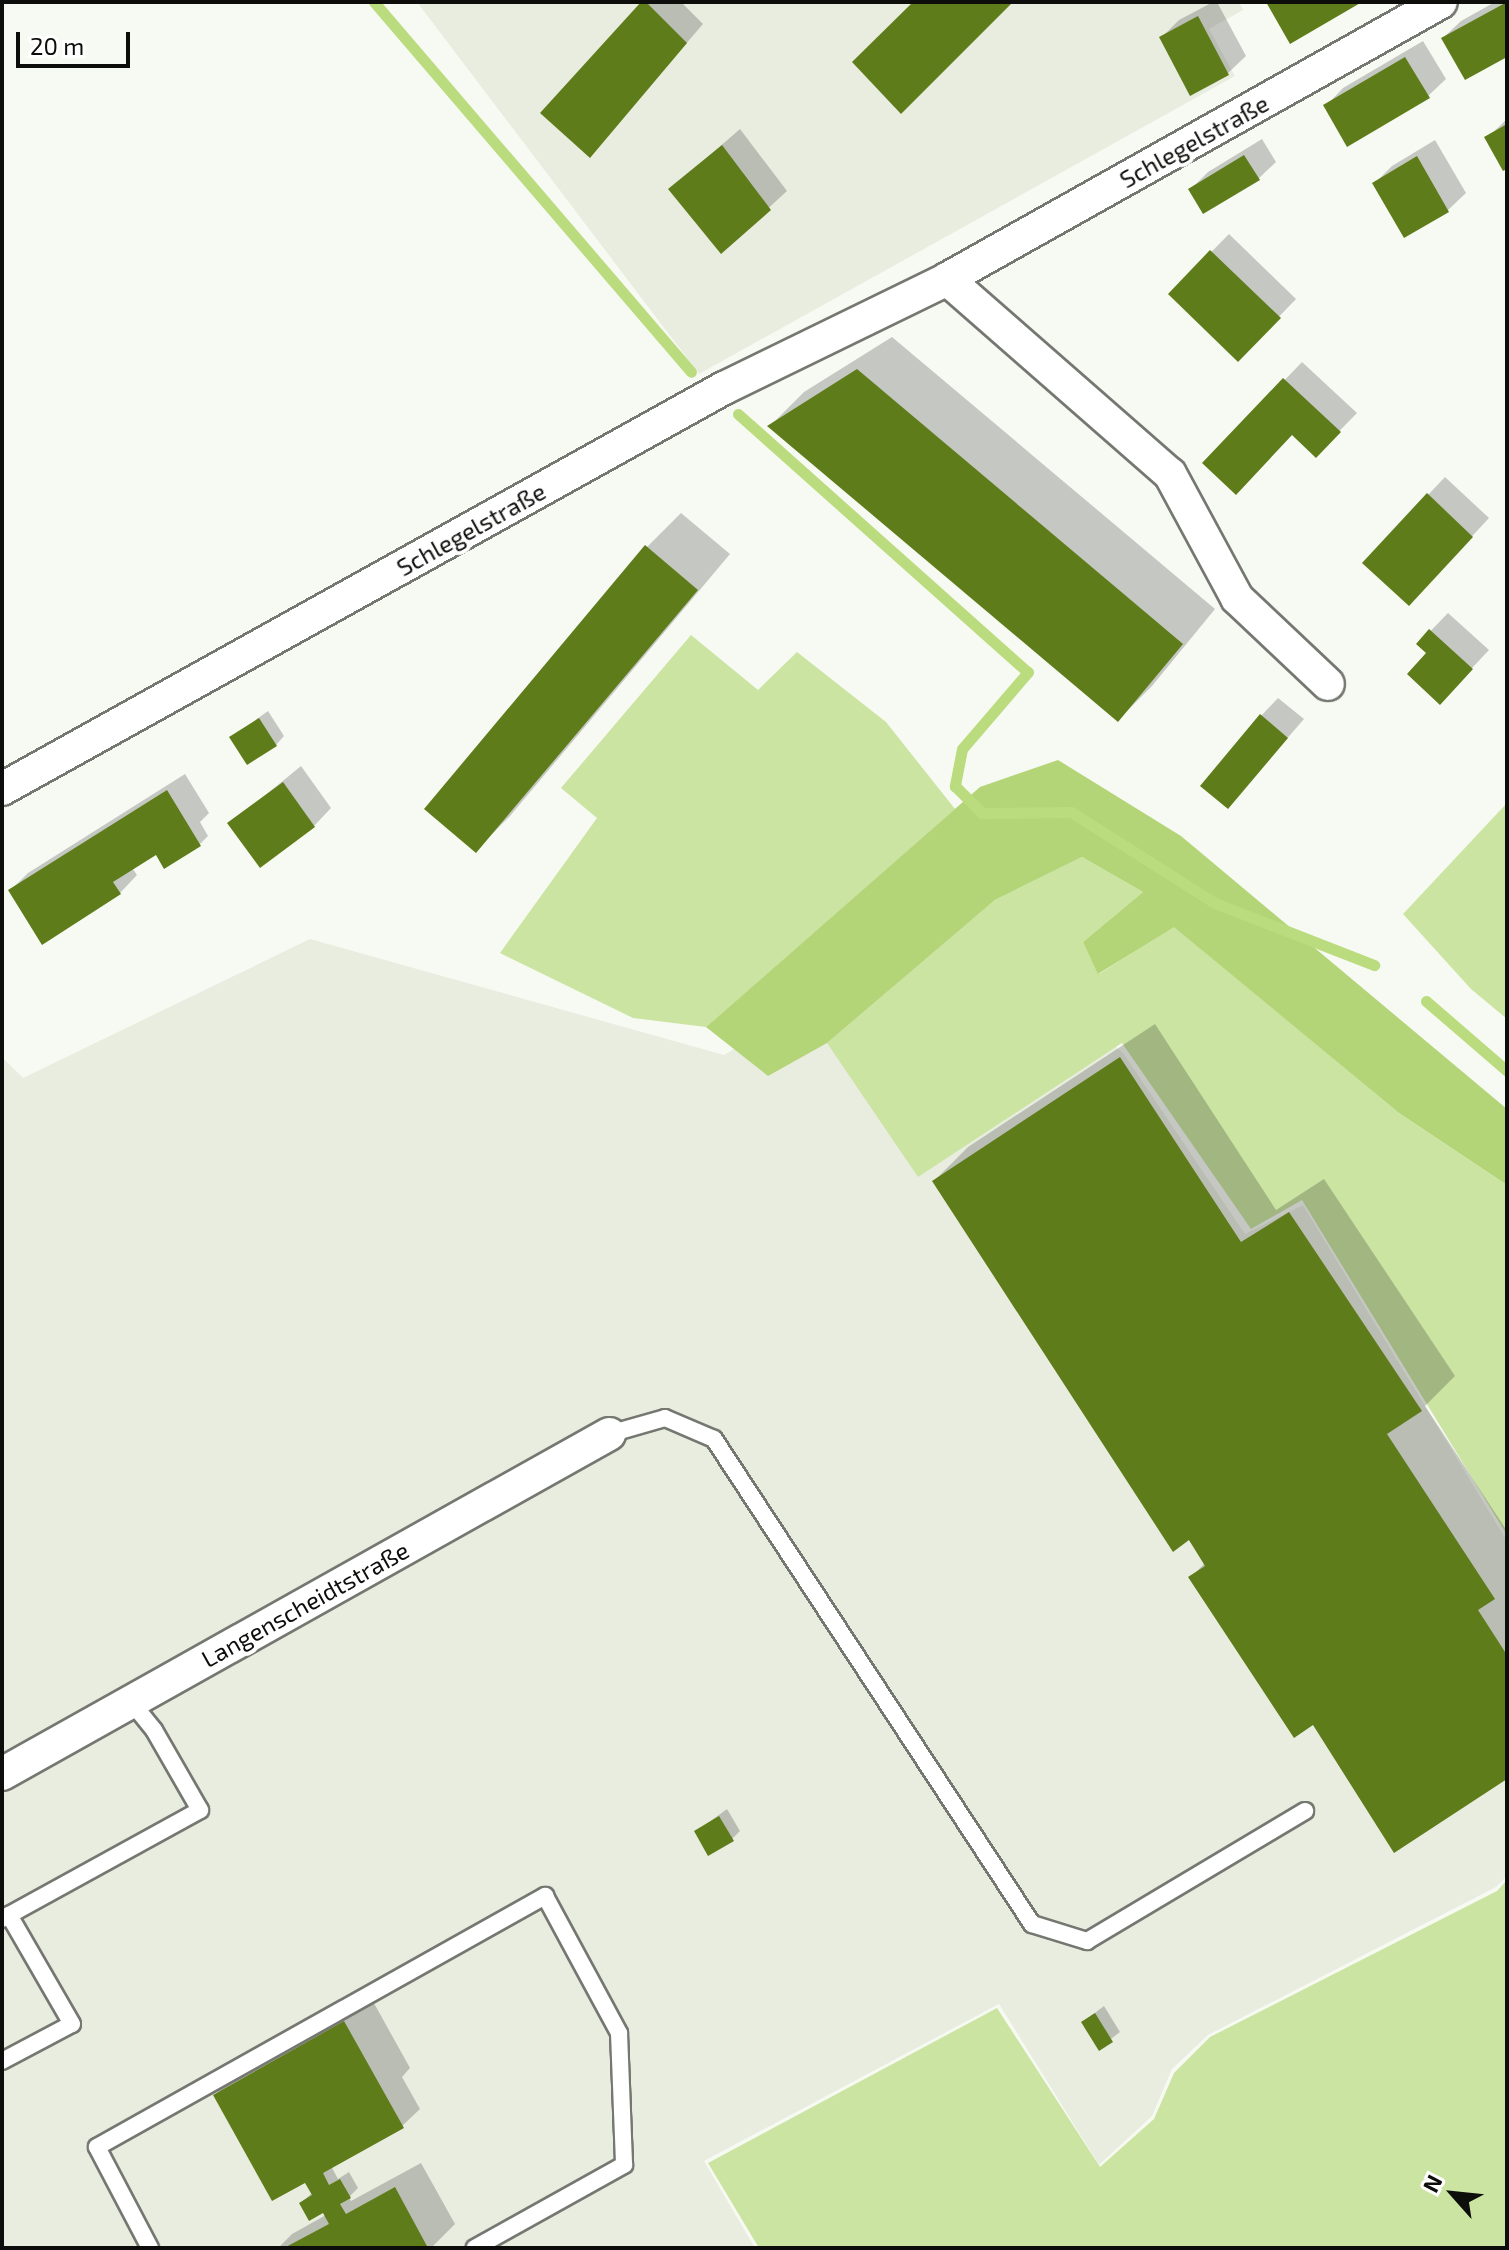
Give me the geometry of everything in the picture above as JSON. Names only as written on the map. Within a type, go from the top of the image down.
[{"type":"street","name":"Schlegelstraße","points":[[2,789],[724,388],[947,279],[1441,2]]},
{"type":"street","points":[[947,279],[1170,474],[1237,598],[1328,684]]},
{"type":"street","name":"Langenscheidtstraße","points":[[2,1774],[609,1434]]},
{"type":"lane","points":[[609,1434],[665,1418],[714,1439],[1032,1924],[1087,1941],[1305,1811]]},
{"type":"lane","points":[[2,2061],[72,2024],[6,1917],[200,1810],[154,1730],[131,1702]]},
{"type":"lane","points":[[150,2248],[97,2147],[545,1896],[619,2033],[624,2165],[475,2248]]},
{"type":"shaded area","points":[[417,2],[1239,2],[1243,10],[1209,29],[1235,76],[699,374]]},
{"type":"shaded area","points":[[962,911],[1123,1053],[1245,1234],[1303,1205],[1507,1541],[1507,1876],[1496,1887],[1208,2035],[1172,2069],[1152,2116],[1099,2165],[999,2004],[704,2161],[755,2248],[2,2248],[2,1057],[23,1078],[310,939],[724,1055]]},
{"type":"green space","points":[[691,635],[758,690],[797,652],[886,722],[955,809],[706,1027],[633,1018],[500,953],[597,818],[561,788]]},
{"type":"green space","points":[[1058,760],[1181,836],[1507,1109],[1507,1185],[1399,1113],[1174,927],[1098,974],[1083,942],[1143,892],[1082,857],[995,900],[827,1043],[768,1076],[706,1027],[980,787]]},
{"type":"green space","points":[[1507,803],[1507,1019],[1471,989],[1403,914]]},
{"type":"green space","points":[[1082,857],[1143,892],[1083,942],[1099,974],[1174,926],[1399,1113],[1507,1185],[1507,1535],[1302,1200],[1251,1229],[1122,1043],[918,1177],[827,1043],[995,900]]},
{"type":"green space","points":[[1507,1880],[1507,2248],[759,2248],[708,2163],[997,2008],[1100,2167],[1154,2119],[1174,2073],[1210,2037],[1497,1891]]},
{"type":"building","points":[[641,2],[646,2],[687,43],[590,158],[540,113]]},
{"type":"building","points":[[913,2],[1013,2],[901,114],[852,62]]},
{"type":"building","points":[[1266,2],[1362,2],[1290,44]]},
{"type":"building","points":[[1507,2],[1507,57],[1465,80],[1441,38]]},
{"type":"building","points":[[1198,16],[1229,75],[1190,96],[1159,37]]},
{"type":"building","points":[[1405,57],[1430,98],[1347,147],[1323,105]]},
{"type":"building","points":[[1507,124],[1507,169],[1503,171],[1484,137]]},
{"type":"building","points":[[722,145],[771,210],[721,254],[668,189]]},
{"type":"building","points":[[1244,155],[1260,180],[1203,214],[1188,189]]},
{"type":"building","points":[[1417,156],[1449,212],[1404,238],[1372,183]]},
{"type":"building","points":[[1210,250],[1281,318],[1238,362],[1168,294]]},
{"type":"building","points":[[857,369],[1183,644],[1118,722],[767,426]]},
{"type":"building","points":[[1283,378],[1341,432],[1316,458],[1292,435],[1236,495],[1202,463]]},
{"type":"building","points":[[1427,493],[1473,537],[1409,606],[1362,563]]},
{"type":"building","points":[[645,545],[698,590],[476,853],[424,809]]},
{"type":"building","points":[[1429,629],[1473,669],[1440,705],[1407,674],[1426,653],[1416,644]]},
{"type":"building","points":[[1260,714],[1288,738],[1228,809],[1200,786]]},
{"type":"building","points":[[259,718],[277,746],[247,765],[229,737]]},
{"type":"building","points":[[283,782],[315,827],[260,868],[227,823]]},
{"type":"building","points":[[167,790],[201,846],[164,869],[156,855],[113,882],[121,894],[42,945],[8,890]]},
{"type":"building","points":[[1120,1057],[1241,1242],[1289,1212],[1422,1411],[1387,1434],[1495,1599],[1478,1610],[1507,1655],[1507,1779],[1394,1853],[1313,1725],[1294,1738],[1188,1577],[1205,1566],[1189,1540],[1173,1552],[932,1181]]},
{"type":"building","points":[[719,1816],[734,1841],[708,1856],[694,1831]]},
{"type":"building","points":[[1095,2013],[1113,2042],[1099,2051],[1081,2022]]},
{"type":"building","points":[[344,2021],[404,2128],[323,2173],[329,2185],[340,2179],[351,2198],[340,2204],[346,2214],[395,2187],[428,2248],[284,2248],[329,2224],[323,2213],[309,2221],[299,2203],[312,2195],[305,2183],[272,2201],[213,2095]]},
{"type":"waterway","points":[[374,2],[691,372]]},
{"type":"waterway","points":[[738,414],[1028,672],[962,749],[955,786],[982,813],[1071,812],[1215,903],[1374,965]]},
{"type":"waterway","points":[[1426,1001],[1507,1071]]}]
